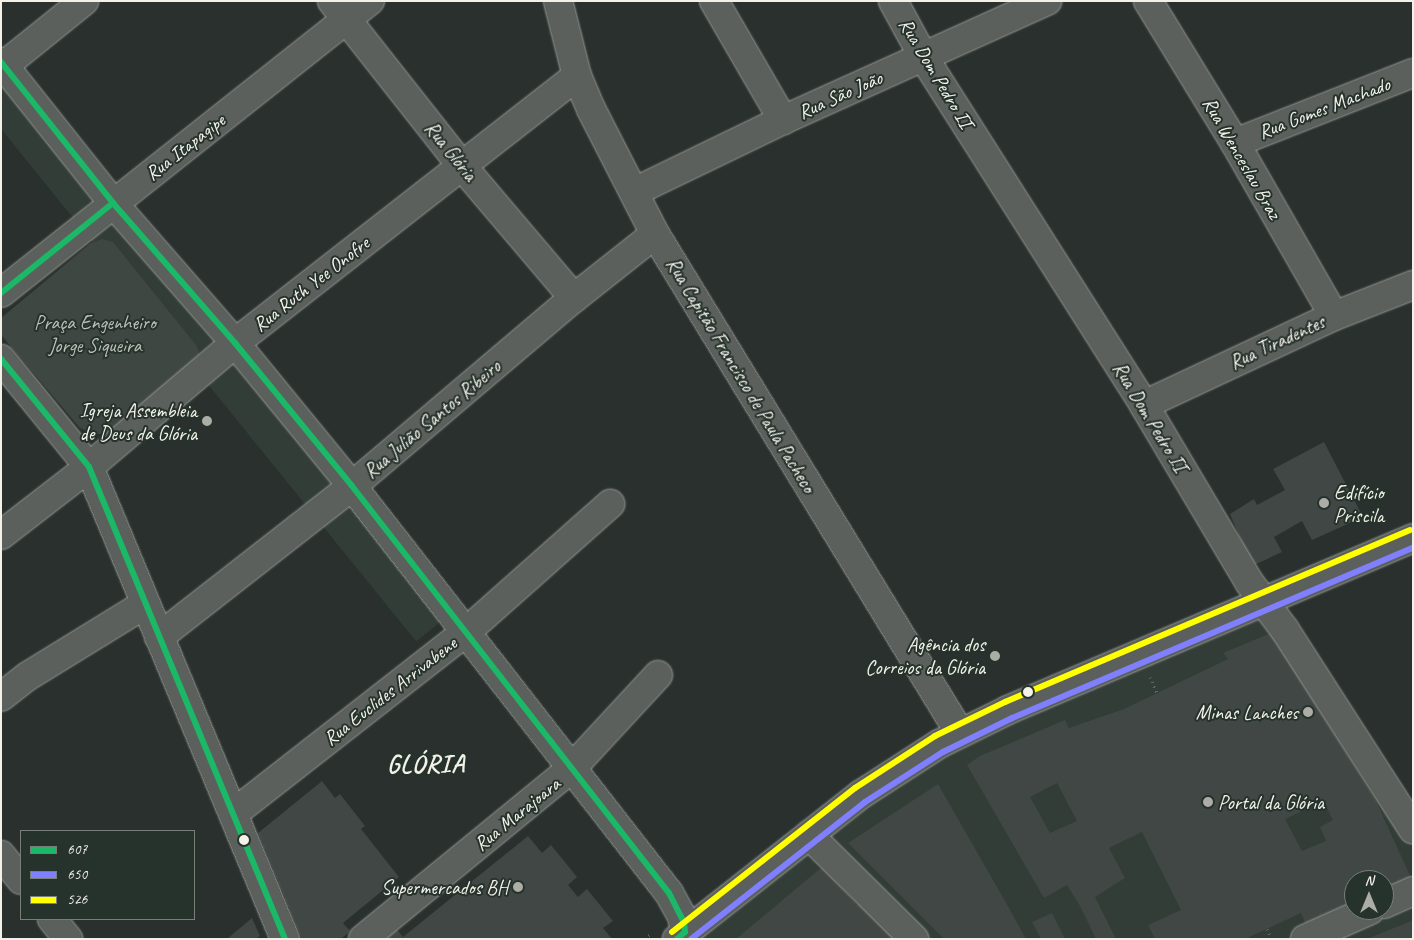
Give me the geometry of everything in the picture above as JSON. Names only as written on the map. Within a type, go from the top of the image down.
[{"type":"street","points":[[84,1],[2,65],[113,202],[235,343],[352,486],[669,893],[682,916],[683,937]]},
{"type":"street","name":"Rua Itapagipe","points":[[1,293],[113,202],[340,11],[370,1]]},
{"type":"street","name":"Rua Capitão Francisco de Paula Pacheco","points":[[558,1],[577,76],[655,234],[960,733]]},
{"type":"street","points":[[714,1],[783,120]]},
{"type":"street","name":"Rua Dom Pedro II","points":[[893,1],[924,58],[1144,405],[1250,582],[1265,600],[1413,829]]},
{"type":"street","name":"Rua São João","points":[[634,192],[783,120],[1047,1]]},
{"type":"street","name":"Rua Wenceslau Braz","points":[[1148,1],[1235,144],[1334,316]]},
{"type":"street","name":"Rua Glória","points":[[340,11],[462,166],[574,298]]},
{"type":"street","name":"Rua Gomes Machado","points":[[1235,144],[1413,74]]},
{"type":"street","name":"Rua Ruth Yee Onofre","points":[[1,535],[89,467],[235,343],[577,76]]},
{"type":"street","name":"Rua Julião Santos Ribeiro","points":[[159,637],[352,486],[574,298],[655,234]]},
{"type":"street","name":"Rua Tiradentes","points":[[1144,405],[1334,316],[1413,285]]},
{"type":"street","points":[[1,358],[89,467],[285,939]]},
{"type":"street","name":"Rua Euclides Arrivabene","points":[[234,813],[466,632],[610,504]]},
{"type":"street","points":[[683,937],[809,835],[886,777],[960,733],[1265,600],[1413,538]]},
{"type":"street","points":[[1,697],[28,676],[145,604]]},
{"type":"street","name":"Rua Marajoara","points":[[363,939],[571,769],[658,675]]},
{"type":"street","points":[[809,835],[914,939]]},
{"type":"street","points":[[1,855],[20,879]]},
{"type":"street","points":[[1394,900],[1413,891]]},
{"type":"street","points":[[53,920],[68,939]]},
{"type":"street","points":[[1305,939],[1348,920]]},
{"type":"path","points":[[1267,929],[1272,939]]},
{"type":"shaded area","points":[[1,59],[450,614],[416,642],[1,129]]},
{"type":"shaded area","points":[[1265,600],[1413,829],[1413,939],[677,939],[860,795]]},
{"type":"green space","name":"Praça Engenheiro Jorge Siqueira","points":[[102,239],[113,242],[196,345],[200,355],[195,366],[107,432],[93,434],[80,428],[2,336],[1,318],[91,243]]},
{"type":"building","name":"Edifício Priscila","points":[[1324,442],[1363,517],[1312,540],[1302,521],[1274,537],[1282,552],[1252,566],[1230,514],[1254,499],[1257,505],[1285,490],[1273,469]]},
{"type":"building","points":[[1271,633],[1376,801],[1412,880],[1394,888],[1394,870],[1344,870],[1344,908],[1306,925],[1301,913],[1245,939],[1155,939],[1148,925],[1181,910],[1142,832],[1109,848],[1125,878],[1095,897],[1116,939],[1096,939],[1080,906],[1067,885],[1044,898],[967,765],[980,756],[1065,720],[1069,728],[1124,709],[1228,659],[1223,653]],"holes":[[[1057,783],[1077,821],[1050,833],[1030,797]],[[1323,801],[1333,820],[1320,827],[1326,841],[1302,851],[1285,819]]]},
{"type":"building","points":[[322,781],[335,798],[340,794],[365,826],[361,829],[399,877],[343,923],[350,931],[341,939],[302,939],[258,833]]},
{"type":"building","points":[[938,784],[1026,939],[944,939],[848,843]]},
{"type":"building","name":"Supermercados BH","points":[[528,836],[542,853],[551,845],[577,877],[568,885],[578,897],[587,889],[613,921],[603,928],[612,939],[380,939],[395,927],[403,937]]},
{"type":"building","points":[[822,867],[857,905],[860,902],[877,922],[882,918],[902,939],[736,939]]},
{"type":"building","points":[[1052,913],[1065,939],[1041,939],[1032,922]]},
{"type":"building","points":[[252,918],[260,936],[256,939],[227,939]]},
{"type":"building","points":[[1413,920],[1413,939],[1367,939],[1411,921]]},
{"type":"transit line","name":"607","points":[[1,62],[113,203],[235,343],[352,486],[669,893],[684,922],[685,932],[677,939]]},
{"type":"transit line","name":"607","points":[[1,293],[113,203]]},
{"type":"transit line","name":"607","points":[[1,359],[89,467],[285,939]]},
{"type":"transit line","name":"526","points":[[672,932],[855,788],[935,736],[1005,702],[1410,530]]},
{"type":"transit line","name":"650","points":[[691,939],[865,802],[943,752],[1012,718],[1413,548]]},
{"type":"place","name":"Igreja Assembleia de Deus da Glória","points":[[207,421]]},
{"type":"place","name":"Edifício Priscila","points":[[1324,503]]},
{"type":"place","name":"Agência dos Correios da Glória","points":[[995,656]]},
{"type":"place","name":"Minas Lanches","points":[[1308,712]]},
{"type":"place","name":"Portal da Glória","points":[[1208,802]]},
{"type":"place","name":"Supermercados BH","points":[[518,887]]},
{"type":"district","name":"GLÓRIA","points":[[426,764]]}]
